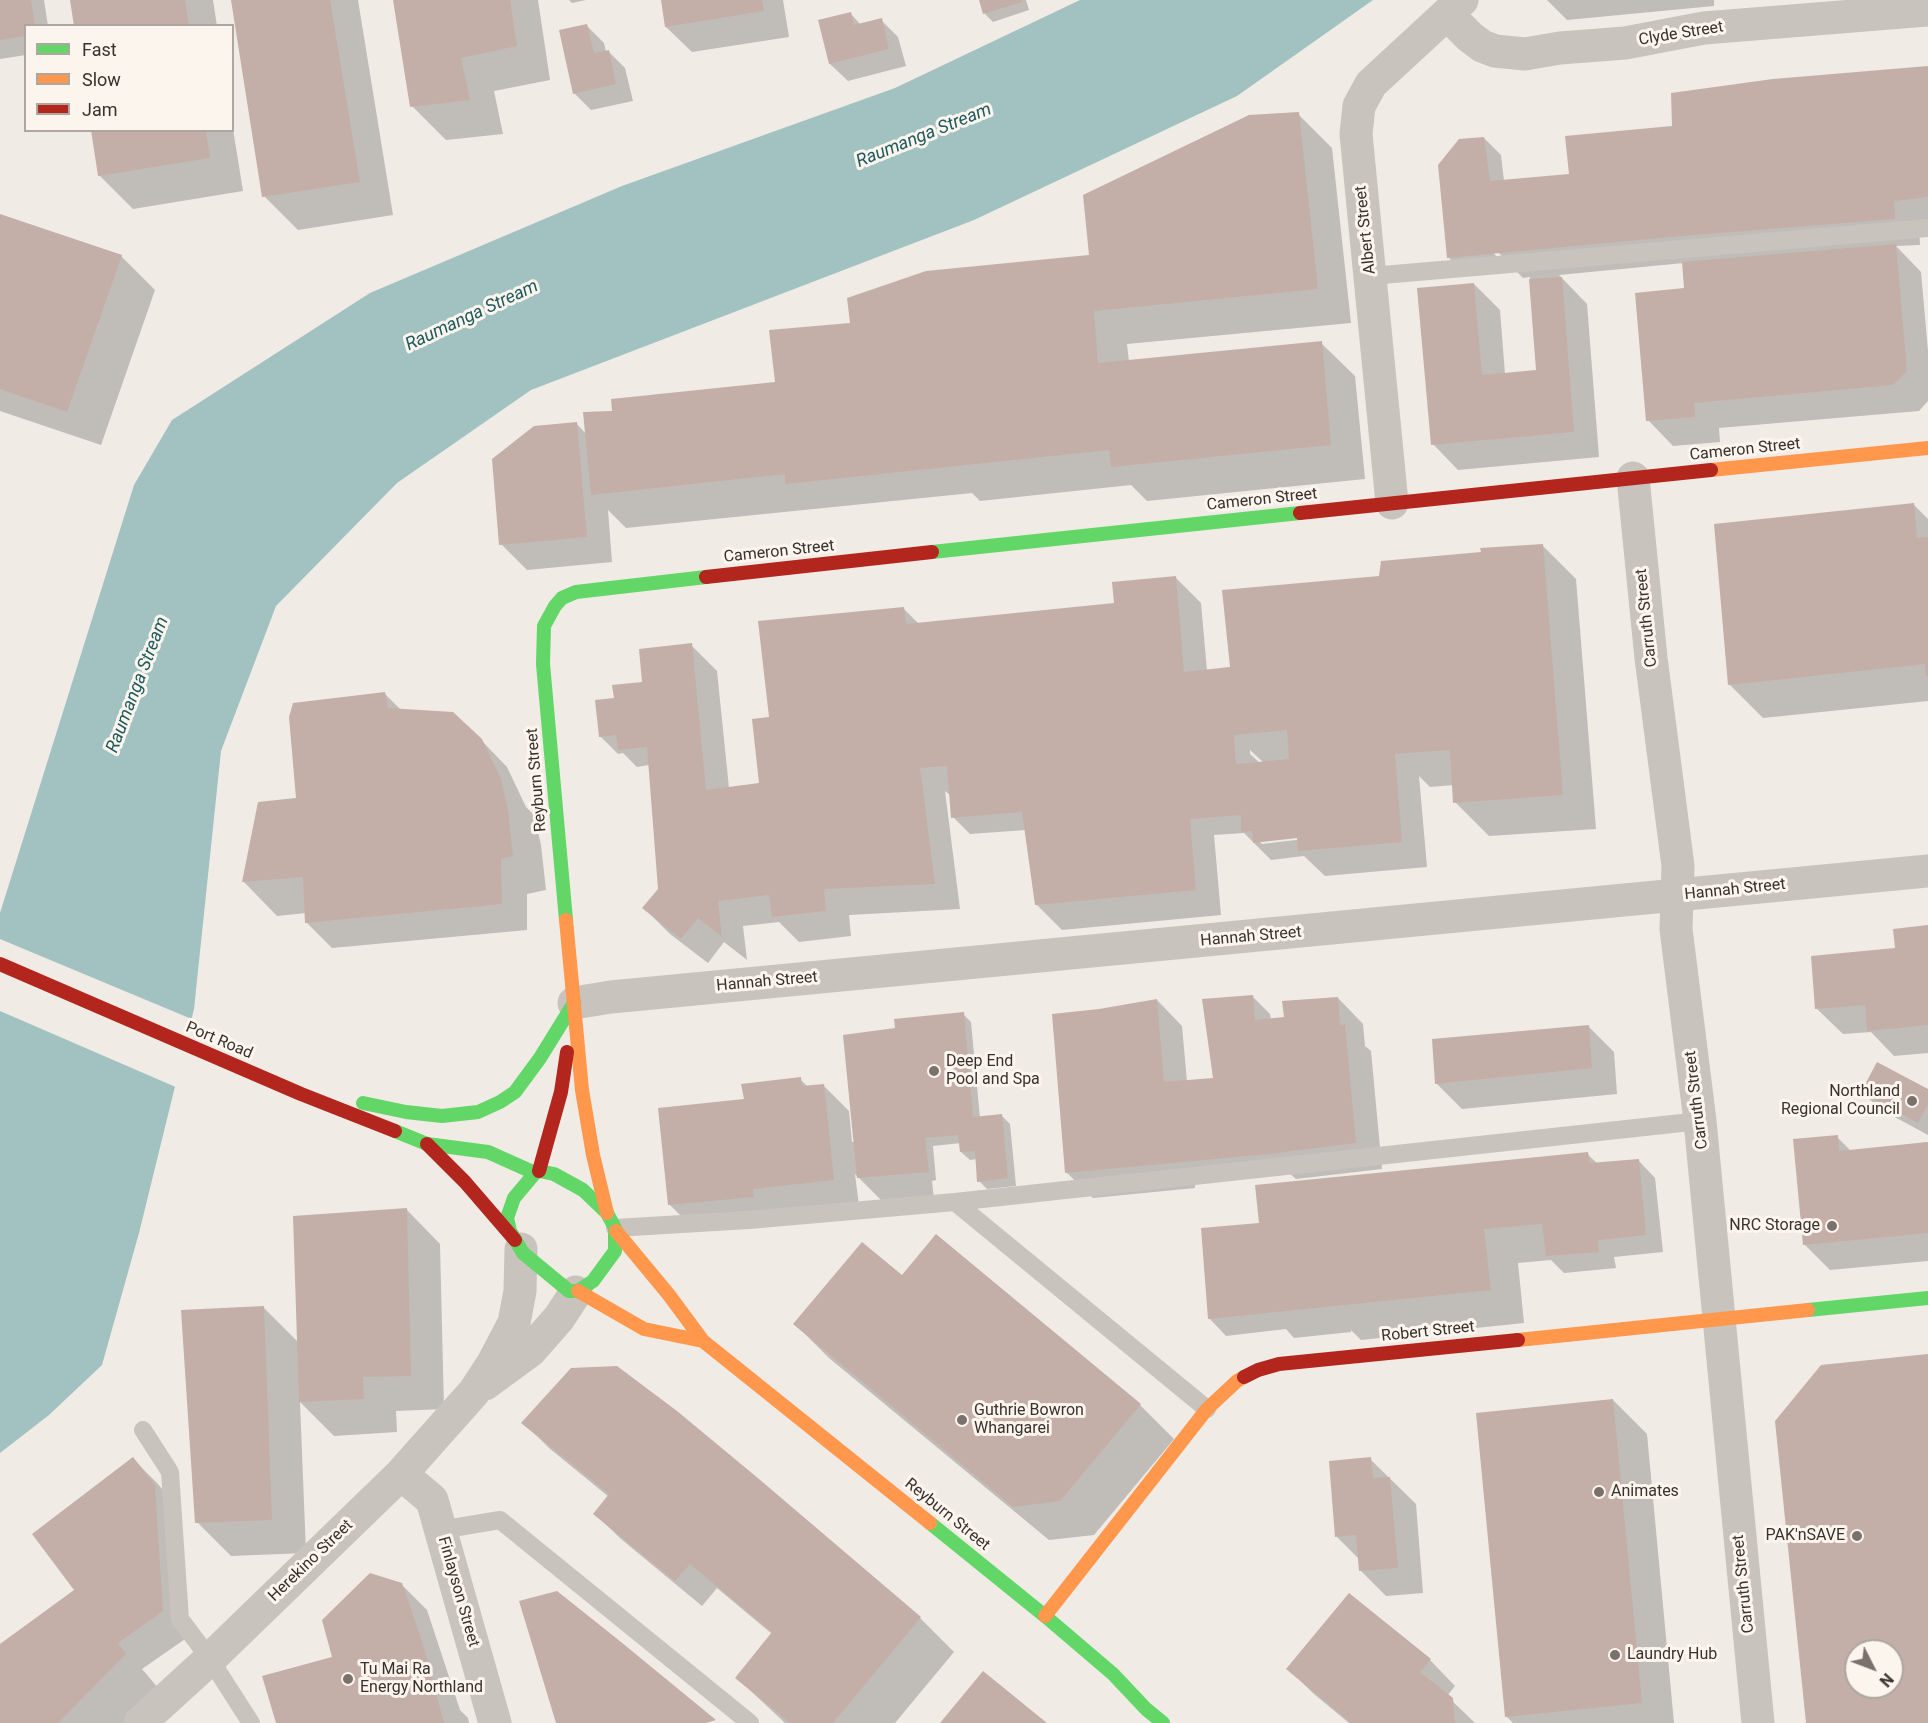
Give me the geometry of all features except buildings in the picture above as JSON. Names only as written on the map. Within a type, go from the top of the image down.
[{"type":"street","name":"Clyde Street","points":[[1454,7],[1470,37],[1482,46],[1495,51],[1525,54],[1560,48],[1625,43],[1704,28],[1928,10]]},
{"type":"street","name":"Albert Street","points":[[1392,503],[1356,134],[1359,106],[1371,84],[1454,7]]},
{"type":"street","name":"Cameron Street","points":[[600,588],[1928,448]]},
{"type":"street","name":"Carruth Street","points":[[1632,478],[1651,658],[1678,866],[1676,929],[1700,1121],[1758,1723]]},
{"type":"street","name":"Reyburn Street","points":[[600,588],[576,592],[562,598],[549,615],[544,626],[543,664],[582,1090],[593,1155],[613,1224],[703,1341],[1045,1616],[1113,1674],[1146,1709],[1164,1723]]},
{"type":"street","name":"Hannah Street","points":[[574,1003],[611,997],[1928,871]]},
{"type":"street","name":"Port Road","points":[[0,964],[301,1094],[427,1144],[488,1152],[537,1172]]},
{"type":"street","name":"Reyburn Street","points":[[537,1172],[561,1092],[574,1003]]},
{"type":"street","points":[[301,1094],[328,1095],[406,1112],[442,1116],[478,1112],[515,1092],[540,1058],[574,1003]]},
{"type":"street","name":"Port Road","points":[[427,1144],[465,1182],[519,1246]]},
{"type":"street","points":[[537,1172],[554,1174],[583,1190],[613,1224],[615,1251],[606,1267],[594,1281],[577,1291],[570,1291],[562,1286],[519,1246],[510,1231],[507,1218],[514,1198],[537,1172]]},
{"type":"street","name":"Herekino Street","points":[[140,1723],[210,1659],[401,1474],[474,1392],[493,1363],[514,1323],[520,1291],[519,1246]]},
{"type":"street","name":"Reyburn Street","points":[[577,1291],[644,1329],[703,1341]]},
{"type":"street","name":"Herekino Street","points":[[474,1392],[530,1351],[559,1318],[577,1291]]},
{"type":"street","name":"Robert Street","points":[[1045,1616],[1207,1409],[1237,1381],[1258,1370],[1280,1364],[1928,1298]]},
{"type":"street","name":"Finlayson Street","points":[[401,1474],[432,1500],[495,1723]]},
{"type":"lane","points":[[1371,276],[1928,228]]},
{"type":"lane","points":[[613,1224],[749,1220],[955,1202],[1700,1121]]},
{"type":"lane","points":[[955,1202],[1207,1409]]},
{"type":"lane","points":[[143,1430],[170,1472],[180,1618],[210,1659],[251,1723]]},
{"type":"lane","points":[[440,1530],[500,1520],[750,1723]]},
{"type":"water","name":"Raumanga Stream","points":[[1080,0],[1373,0],[1237,96],[974,220],[531,390],[397,483],[276,606],[221,751],[194,1009],[139,1233],[102,1365],[49,1415],[0,1453],[0,913],[134,485],[172,420],[370,293],[622,186],[895,88]]},
{"type":"pier","points":[[0,939],[194,1020],[178,1088],[0,1011]]},
{"type":"traffic: fast","points":[[932,552],[1300,513]]},
{"type":"traffic: fast","points":[[566,920],[543,664],[544,626],[562,598],[576,592],[706,577]]},
{"type":"traffic: fast","points":[[363,1103],[406,1112],[442,1116],[478,1112],[500,1102],[515,1092],[540,1058],[574,1003]]},
{"type":"traffic: fast","points":[[395,1131],[427,1144],[488,1152],[535,1173]]},
{"type":"traffic: fast","points":[[539,1171],[554,1174],[583,1190],[607,1213],[615,1228],[615,1251],[593,1281],[578,1291],[569,1291],[523,1253],[510,1231],[507,1218],[514,1198],[539,1171]]},
{"type":"traffic: fast","points":[[1808,1310],[1928,1298]]},
{"type":"traffic: fast","points":[[930,1523],[1113,1674],[1146,1709],[1163,1723]]},
{"type":"traffic: slow","points":[[1711,470],[1928,448]]},
{"type":"traffic: slow","points":[[566,920],[582,1090],[593,1155],[607,1213]]},
{"type":"traffic: slow","points":[[616,1231],[669,1295],[703,1341],[930,1523]]},
{"type":"traffic: slow","points":[[578,1291],[644,1329],[703,1341]]},
{"type":"traffic: slow","points":[[1518,1340],[1808,1310]]},
{"type":"traffic: slow","points":[[1045,1616],[1207,1409],[1244,1377]]},
{"type":"traffic: jam","points":[[1300,513],[1711,470]]},
{"type":"traffic: jam","points":[[706,577],[932,552]]},
{"type":"traffic: jam","points":[[0,964],[301,1094],[395,1131]]},
{"type":"traffic: jam","points":[[539,1171],[561,1092],[567,1052]]},
{"type":"traffic: jam","points":[[427,1144],[465,1182],[515,1240]]},
{"type":"traffic: jam","points":[[1244,1377],[1279,1364],[1518,1340]]},
{"type":"place","name":"Deep End Pool and Spa","points":[[934,1071]]},
{"type":"place","name":"Northland Regional Council","points":[[1912,1101]]},
{"type":"place","name":"NRC Storage","points":[[1832,1226]]},
{"type":"place","name":"Guthrie Bowron Whangarei","points":[[962,1420]]},
{"type":"place","name":"Animates","points":[[1599,1492]]},
{"type":"place","name":"PAK'nSAVE","points":[[1857,1536]]},
{"type":"place","name":"Laundry Hub","points":[[1615,1655]]},
{"type":"place","name":"Tu Mai Ra Energy Northland","points":[[348,1679]]}]
